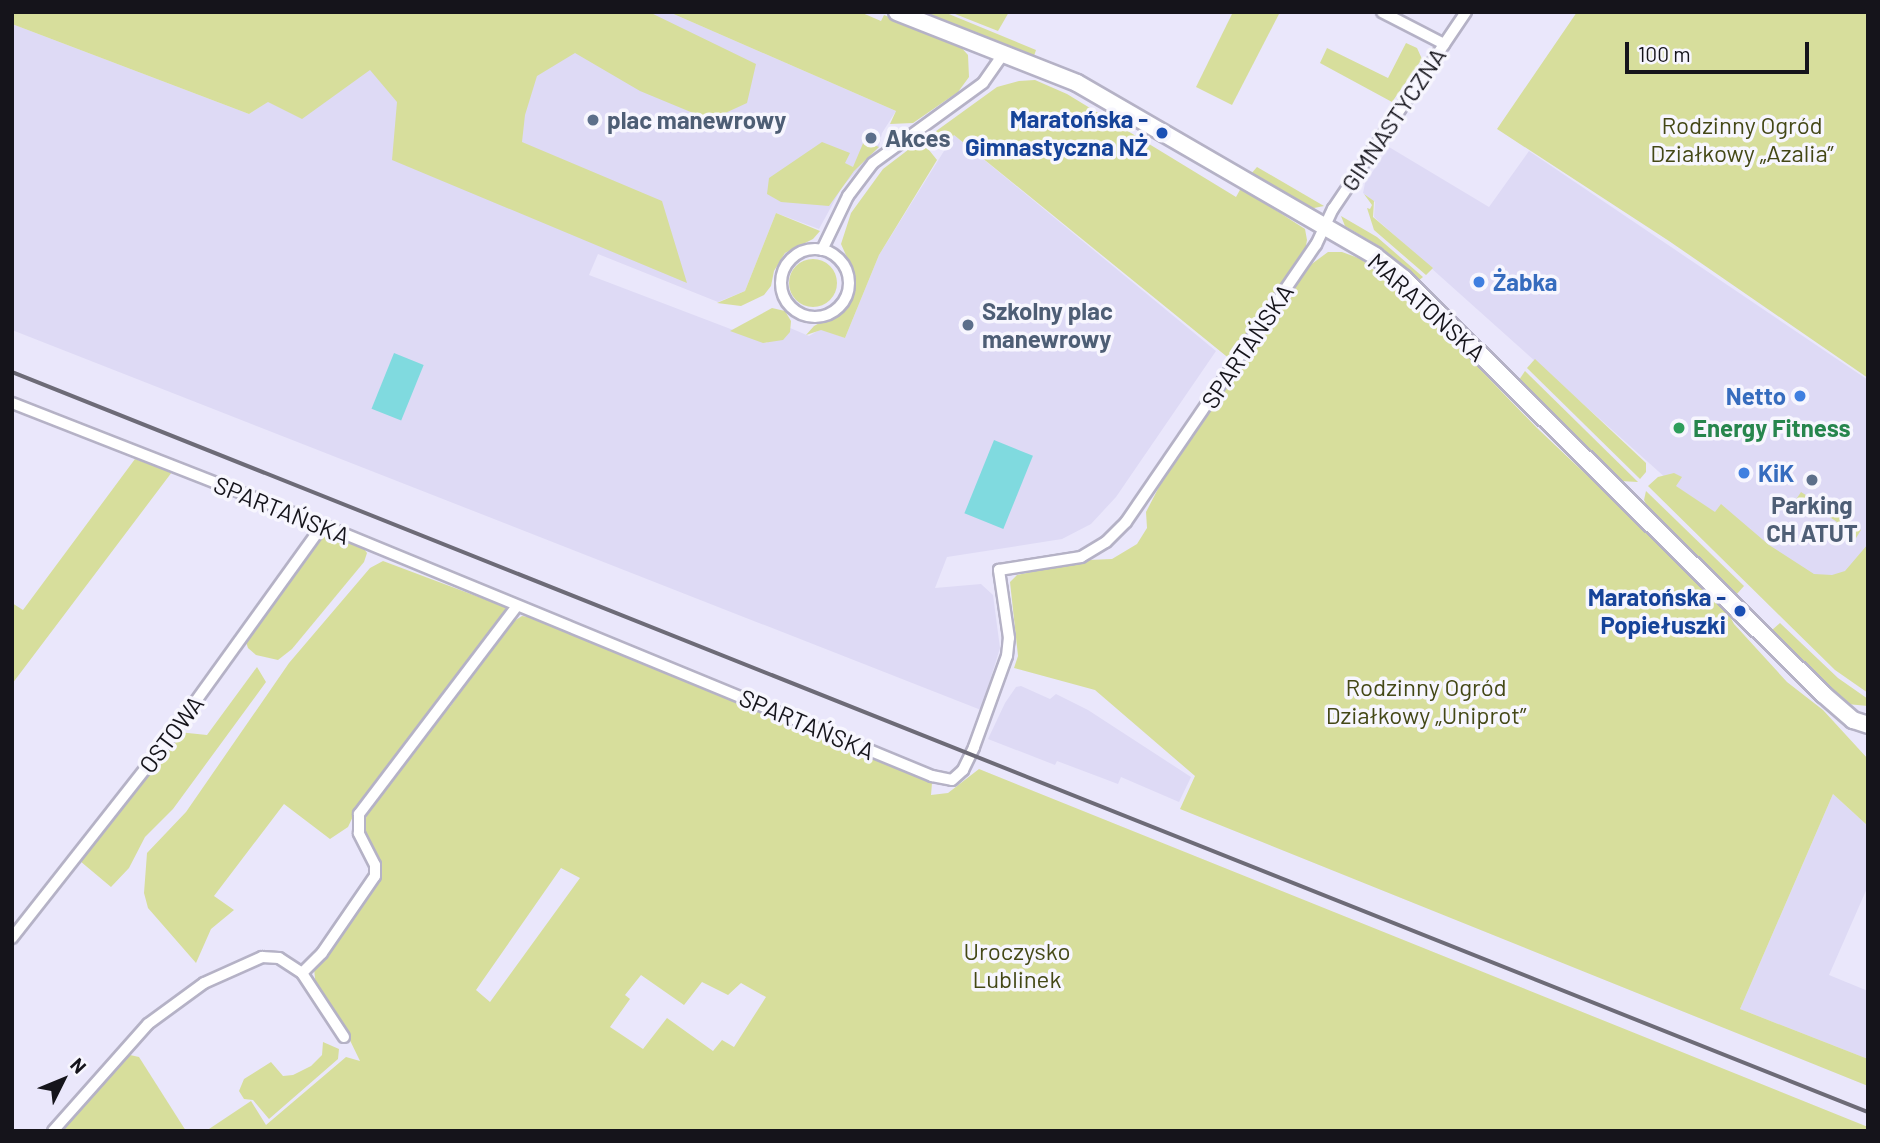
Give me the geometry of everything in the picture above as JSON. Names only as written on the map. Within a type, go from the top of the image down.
[{"type":"main road","name":"MARATOŃSKA","points":[[897,12],[1004,53],[1100,96],[1375,256],[1394,270],[1823,694],[1853,720],[1868,725]]},
{"type":"street","points":[[1382,12],[1444,44]]},
{"type":"street","name":"GIMNASTYCZNA","points":[[1316,245],[1333,209],[1466,12]]},
{"type":"street","points":[[822,250],[848,195],[873,163],[983,83],[1004,53]]},
{"type":"street","name":"SPARTAŃSKA","points":[[12,402],[323,525],[516,607],[932,776],[954,779],[963,770],[974,747],[1008,652],[999,570],[1070,560],[1098,548],[1116,533],[1316,245]]},
{"type":"street","points":[[822,250],[842,262],[849,282],[847,293],[835,310],[825,315],[804,315],[786,301],[781,278],[791,258],[801,251],[822,250]]},
{"type":"street","name":"OSTOWA","points":[[12,938],[167,741],[323,525]]},
{"type":"street","points":[[302,973],[322,953],[375,876],[375,865],[359,833],[359,814],[516,607]]},
{"type":"street","points":[[53,1131],[148,1024],[204,983],[262,957],[279,958],[302,973],[344,1037]]},
{"type":"shaded area","points":[[405,12],[669,12],[896,111],[882,133],[879,147],[842,187],[819,229],[776,213],[745,291],[718,302],[598,254],[589,275],[767,343],[776,322],[809,336],[821,329],[845,338],[879,255],[954,135],[1216,351],[1116,497],[1091,524],[1062,539],[947,557],[935,588],[981,584],[993,595],[1000,648],[981,710],[12,330],[12,24],[249,114]]},
{"type":"shaded area","points":[[1389,147],[1489,207],[1529,151],[1868,380],[1868,548],[1844,576],[1818,578],[1705,513],[1374,217],[1375,202],[1363,193],[1365,183]]},
{"type":"shaded area","points":[[394,353],[424,365],[401,421],[372,409]]},
{"type":"shaded area","points":[[994,440],[1033,456],[1003,529],[964,513]]},
{"type":"shaded area","points":[[1021,686],[1050,699],[1056,694],[1088,710],[1191,777],[1179,802],[1121,777],[1118,784],[1057,761],[1055,765],[988,739],[1005,703],[1016,687]]},
{"type":"shaded area","points":[[1833,794],[1868,826],[1868,886],[1829,975],[1868,991],[1868,1059],[1740,1009]]},
{"type":"green space","points":[[12,12],[649,12],[756,64],[747,103],[710,120],[640,91],[575,53],[537,76],[525,115],[522,142],[662,201],[687,283],[392,160],[397,102],[370,70],[302,119],[268,102],[249,114],[12,24]]},
{"type":"green space","points":[[669,12],[860,12],[881,21],[884,15],[959,45],[968,55],[969,77],[958,92],[913,123],[890,124],[896,111]]},
{"type":"green space","points":[[921,12],[944,12],[1036,50],[1034,56]]},
{"type":"green space","points":[[950,12],[1009,12],[998,31]]},
{"type":"green space","points":[[1233,12],[1280,12],[1232,105],[1196,87]]},
{"type":"green space","name":"Rodzinny Ogród Działkowy „Azalia”","points":[[1577,12],[1868,12],[1868,378],[1669,241],[1497,129]]},
{"type":"green space","points":[[1406,43],[1417,48],[1422,59],[1392,102],[1320,63],[1327,48],[1388,78]]},
{"type":"green space","points":[[1035,80],[1067,94],[1236,197],[1241,188],[1305,229],[1305,251],[1231,360],[954,135],[943,150],[932,134],[997,87]]},
{"type":"green space","points":[[921,140],[937,160],[879,255],[845,338],[821,330],[806,335],[814,326],[845,309],[853,296],[853,271],[841,244],[851,213],[883,169]]},
{"type":"green space","points":[[864,141],[879,147],[854,171],[829,206],[781,202],[767,194],[769,178],[822,142],[850,153],[845,163],[853,167]]},
{"type":"green space","points":[[1257,167],[1324,206],[1309,209],[1250,175]]},
{"type":"green space","points":[[1364,194],[1374,201],[1373,217],[1433,268],[1426,275],[1374,230],[1367,208],[1370,209],[1372,205]]},
{"type":"green space","points":[[776,213],[820,231],[813,239],[785,253],[774,271],[771,286],[764,295],[741,306],[717,303],[745,291]]},
{"type":"green space","points":[[1341,216],[1377,237],[1423,277],[1417,282],[1382,248],[1345,226]]},
{"type":"green space","name":"Rodzinny Ogród Działkowy „Uniprot”","points":[[1328,252],[1342,252],[1361,259],[1435,323],[1537,428],[1724,605],[1734,624],[1787,682],[1823,710],[1868,759],[1868,826],[1833,794],[1740,1009],[1868,1059],[1868,1086],[1180,809],[1195,776],[1095,690],[1014,668],[1018,656],[1010,582],[1017,575],[1089,560],[1112,559],[1137,544],[1147,528],[1146,512],[1160,485],[1309,266]]},
{"type":"green space","points":[[813,259],[830,266],[837,283],[830,300],[813,307],[796,300],[789,283],[796,266]]},
{"type":"green space","points":[[772,308],[785,311],[791,321],[790,332],[783,340],[763,343],[730,331]]},
{"type":"green space","points":[[1535,359],[1646,463],[1646,472],[1640,479],[1527,368]]},
{"type":"green space","points":[[1525,371],[1638,482],[1620,481],[1519,380]]},
{"type":"green space","points":[[135,459],[172,472],[12,684],[12,603],[23,610]]},
{"type":"green space","points":[[1674,473],[1682,477],[1676,486],[1715,512],[1721,504],[1769,545],[1814,574],[1832,575],[1845,571],[1868,544],[1868,693],[1835,670],[1648,486],[1658,477]]},
{"type":"green space","points":[[1646,491],[1744,586],[1736,595],[1649,510],[1644,500]]},
{"type":"green space","points":[[1801,492],[1861,530],[1853,543],[1833,530],[1837,522],[1803,499],[1798,506],[1795,501]]},
{"type":"green space","points":[[325,531],[362,546],[367,553],[364,562],[292,649],[278,660],[256,655],[248,648],[245,639]]},
{"type":"green space","name":"Uroczysko Lublinek","points":[[383,561],[508,608],[441,698],[450,707],[508,625],[522,616],[534,618],[923,778],[932,783],[931,795],[948,793],[979,769],[1868,1127],[1868,1131],[206,1131],[251,1101],[266,1125],[346,1057],[360,1061],[344,1028],[316,987],[314,969],[379,875],[381,863],[362,834],[368,810],[358,806],[348,827],[330,839],[284,804],[214,896],[234,910],[211,929],[196,963],[148,908],[144,893],[147,853],[186,812],[289,663],[370,568]],"holes":[[[561,868],[580,878],[490,1002],[476,990]],[[641,975],[684,1005],[702,982],[728,995],[741,983],[766,997],[734,1047],[722,1040],[713,1051],[667,1018],[643,1049],[610,1027],[630,999],[625,995]]]},
{"type":"green space","points":[[1780,623],[1838,678],[1868,699],[1868,706],[1847,704],[1836,695],[1772,630]]},
{"type":"green space","points":[[257,667],[266,682],[173,809],[145,837],[129,868],[111,887],[80,861],[178,732],[207,735]]},
{"type":"green space","points":[[323,1042],[339,1049],[338,1059],[269,1119],[253,1100],[244,1099],[239,1091],[244,1079],[271,1062],[283,1076],[293,1075],[311,1066],[322,1055]]},
{"type":"green space","points":[[130,1055],[139,1057],[186,1131],[61,1131]]},
{"type":"railway","points":[[12,372],[1868,1112]]},
{"type":"place","name":"plac manewrowy","points":[[593,120]]},
{"type":"place","name":"Maratońska - Gimnastyczna NŻ","points":[[1162,133]]},
{"type":"place","name":"Akces","points":[[871,138]]},
{"type":"place","name":"Żabka","points":[[1479,282]]},
{"type":"place","name":"Szkolny plac manewrowy","points":[[968,325]]},
{"type":"place","name":"Netto","points":[[1800,396]]},
{"type":"place","name":"Energy Fitness","points":[[1679,428]]},
{"type":"place","name":"KiK","points":[[1744,473]]},
{"type":"place","name":"Parking CH ATUT","points":[[1812,480]]},
{"type":"place","name":"Maratońska - Popiełuszki","points":[[1740,611]]}]
